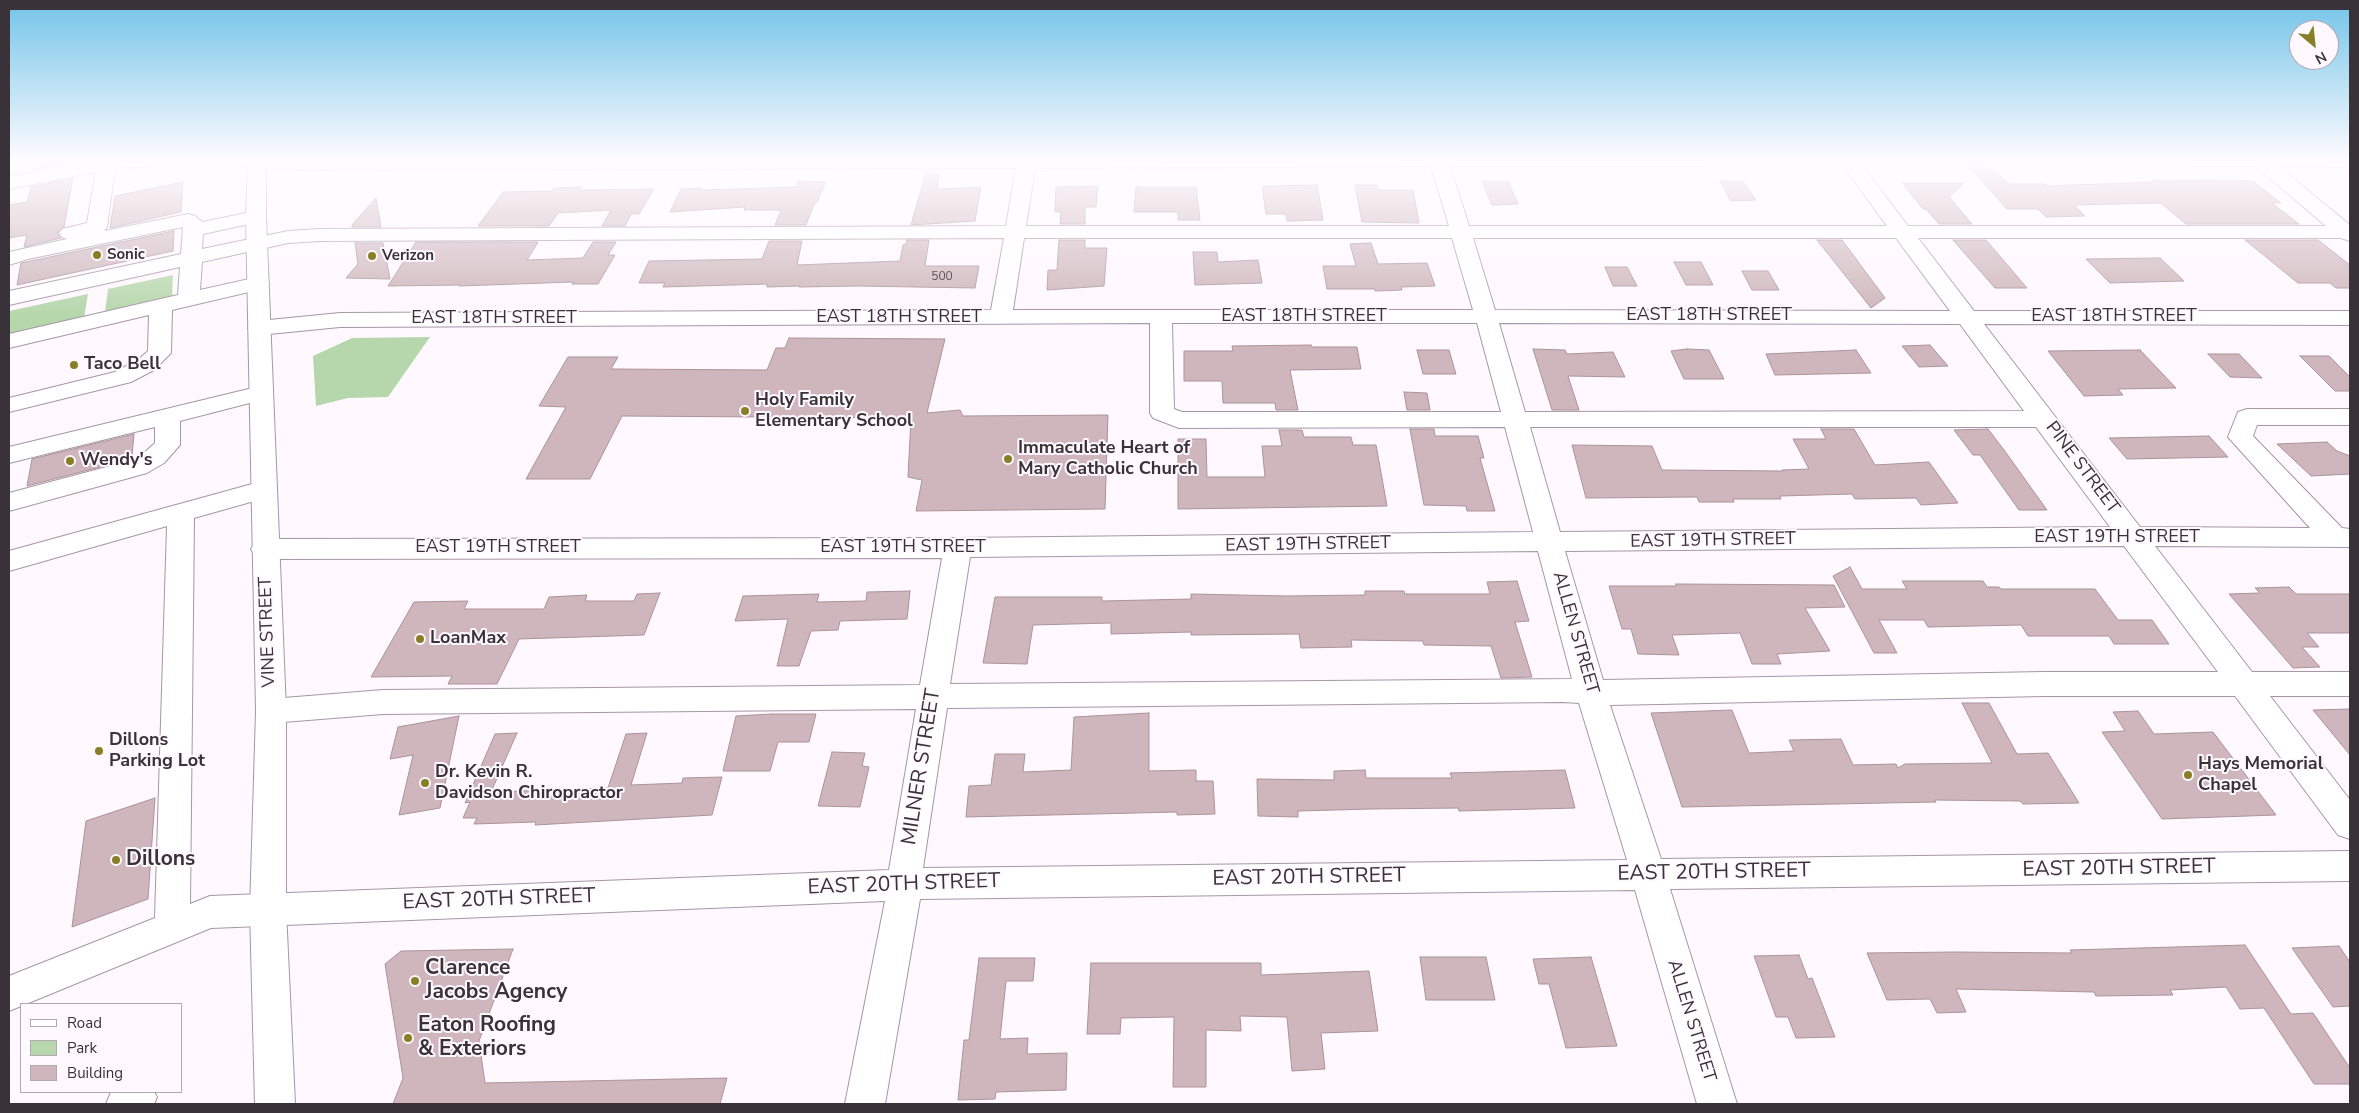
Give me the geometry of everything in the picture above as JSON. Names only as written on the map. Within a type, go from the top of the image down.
[{"type":"street","points":[[9,246],[97,227],[99,212]]},
{"type":"street","name":"VINE STREET","points":[[255,212],[271,711],[268,910],[275,1104]]},
{"type":"street","points":[[1001,318],[1018,212]]},
{"type":"street","name":"ALLEN STREET","points":[[1454,212],[1486,317],[1591,692],[1649,875],[1659,915],[1717,1104]]},
{"type":"street","name":"PINE STREET","points":[[1888,212],[2350,825]]},
{"type":"street","points":[[2323,212],[2349,233]]},
{"type":"street","points":[[9,259],[23,254],[180,221],[191,221],[193,230],[190,299]]},
{"type":"street","points":[[193,230],[257,231],[288,237],[319,235],[1015,232],[2349,233]]},
{"type":"street","points":[[9,298],[192,258],[257,231]]},
{"type":"street","points":[[9,360],[161,315],[190,299],[258,283]]},
{"type":"street","points":[[9,341],[161,315]]},
{"type":"street","points":[[9,405],[123,377],[146,365],[160,353],[161,315]]},
{"type":"street","points":[[1162,316],[1162,413],[1179,420],[2045,419]]},
{"type":"street","name":"EAST 18TH STREET","points":[[259,328],[340,320],[1162,316],[2350,318]]},
{"type":"street","points":[[9,455],[261,392]]},
{"type":"street","points":[[9,502],[138,467],[155,457],[167,445],[168,415]]},
{"type":"street","points":[[2343,538],[2240,437],[2247,417],[2350,417]]},
{"type":"street","points":[[9,561],[263,490]]},
{"type":"street","points":[[172,928],[182,513]]},
{"type":"street","name":"EAST 19TH STREET","points":[[265,549],[958,548],[2133,537],[2343,538]]},
{"type":"street","name":"MILNER STREET","points":[[865,1104],[905,884],[952,571],[958,548]]},
{"type":"street","points":[[271,711],[382,702],[1563,690],[1591,692],[2044,684],[2350,684]]},
{"type":"street","name":"EAST 20TH STREET","points":[[9,993],[210,912],[905,884],[2350,866]]},
{"type":"green space","points":[[173,275],[172,297],[105,312],[108,289]]},
{"type":"green space","points":[[88,294],[84,318],[9,335],[9,311]]},
{"type":"green space","points":[[430,337],[388,397],[348,398],[316,406],[313,356],[352,338]]},
{"type":"building","points":[[9,212],[67,212],[64,227],[57,233],[61,238],[24,247],[27,235],[9,238]]},
{"type":"building","points":[[113,212],[181,212],[181,212],[110,228]]},
{"type":"building","points":[[364,212],[378,212],[381,227],[352,227]]},
{"type":"building","points":[[488,212],[577,212],[558,213],[549,226],[478,226]]},
{"type":"building","points":[[610,212],[640,212],[639,214],[631,214],[625,226],[602,226]]},
{"type":"building","points":[[780,212],[811,212],[806,225],[775,225]]},
{"type":"building","points":[[915,212],[977,212],[975,221],[911,225]]},
{"type":"building","points":[[1055,212],[1085,212],[1085,224],[1060,224],[1061,212]]},
{"type":"building","points":[[1134,212],[1199,212],[1200,220],[1178,220],[1178,212]]},
{"type":"building","points":[[1266,212],[1322,212],[1323,220],[1287,221],[1286,214],[1266,214]]},
{"type":"building","points":[[1360,212],[1417,212],[1419,223],[1362,222]]},
{"type":"building","points":[[1929,212],[1962,212],[1972,224],[1939,224]]},
{"type":"building","points":[[2041,212],[2081,212],[2085,216],[2046,217]]},
{"type":"building","points":[[2172,212],[2283,212],[2299,224],[2186,224]]},
{"type":"building","name":"Sonic","points":[[174,231],[173,251],[17,285],[21,263]]},
{"type":"building","points":[[907,240],[929,240],[925,266],[979,266],[975,288],[767,287],[767,284],[663,287],[665,283],[639,283],[649,261],[762,259],[769,241],[802,241],[797,265],[900,261],[903,245],[906,244]]},
{"type":"building","points":[[1059,240],[1085,240],[1085,248],[1107,248],[1104,286],[1047,290],[1048,270],[1057,270]]},
{"type":"building","points":[[1817,240],[1842,240],[1885,298],[1871,308]]},
{"type":"building","points":[[1953,240],[1986,240],[2027,288],[1995,288]]},
{"type":"building","points":[[2245,240],[2318,240],[2350,265],[2350,288],[2336,288],[2330,283],[2298,283]]},
{"type":"building","points":[[416,242],[538,242],[527,260],[583,258],[593,242],[616,242],[608,255],[615,255],[598,284],[572,284],[573,282],[459,286],[388,286]]},
{"type":"building","name":"Verizon","points":[[355,243],[383,243],[390,279],[346,278],[358,264]]},
{"type":"building","points":[[1371,243],[1378,264],[1427,263],[1435,286],[1401,287],[1402,290],[1375,291],[1375,289],[1327,289],[1323,266],[1356,266],[1350,244]]},
{"type":"building","points":[[1193,252],[1217,252],[1218,262],[1258,260],[1262,283],[1195,285]]},
{"type":"building","points":[[2160,258],[2184,281],[2110,283],[2086,259]]},
{"type":"building","points":[[1674,262],[1701,262],[1713,285],[1686,285]]},
{"type":"building","points":[[1605,267],[1627,267],[1637,286],[1613,286]]},
{"type":"building","points":[[1742,271],[1768,271],[1779,290],[1752,290]]},
{"type":"building","points":[[789,338],[945,339],[927,413],[960,410],[963,416],[1108,415],[1105,509],[916,511],[922,480],[908,477],[911,418],[622,416],[590,479],[526,479],[566,407],[539,406],[568,357],[618,357],[611,369],[767,370],[776,348],[785,348]]},
{"type":"building","points":[[1311,345],[1312,347],[1357,347],[1361,369],[1290,370],[1298,410],[1276,410],[1275,403],[1223,403],[1222,381],[1184,381],[1184,351],[1233,351],[1232,346]]},
{"type":"building","points":[[1930,345],[1948,366],[1919,367],[1902,346]]},
{"type":"building","points":[[1533,349],[1565,350],[1567,354],[1613,352],[1625,377],[1568,376],[1579,410],[1552,410]]},
{"type":"building","points":[[1687,349],[1709,350],[1724,379],[1684,379],[1671,351]]},
{"type":"building","points":[[1417,350],[1449,350],[1456,374],[1423,374]]},
{"type":"building","points":[[1856,350],[1871,373],[1775,375],[1766,354]]},
{"type":"building","points":[[2140,350],[2176,388],[2118,389],[2123,395],[2084,396],[2048,351]]},
{"type":"building","points":[[2208,354],[2239,354],[2262,378],[2230,377]]},
{"type":"building","points":[[2300,356],[2329,356],[2350,377],[2350,391],[2335,391]]},
{"type":"building","points":[[1404,392],[1427,393],[1430,410],[1407,410]]},
{"type":"building","points":[[1410,429],[1434,429],[1435,436],[1478,436],[1484,458],[1480,458],[1495,511],[1467,511],[1466,506],[1424,505]]},
{"type":"building","points":[[1821,429],[1854,429],[1875,465],[1929,462],[1958,503],[1921,505],[1916,498],[1855,499],[1852,494],[1780,496],[1781,499],[1733,499],[1734,502],[1699,502],[1697,497],[1586,498],[1572,445],[1652,446],[1662,470],[1783,471],[1809,469],[1793,439],[1826,439]]},
{"type":"building","points":[[1988,429],[2047,510],[2019,510],[1980,455],[1973,455],[1954,430]]},
{"type":"building","points":[[1279,430],[1302,430],[1304,437],[1351,437],[1353,445],[1376,445],[1387,506],[1178,509],[1178,439],[1206,439],[1207,477],[1265,477],[1262,446],[1282,446]]},
{"type":"building","name":"Wendy's","points":[[134,434],[132,456],[100,464],[100,467],[27,486],[32,459]]},
{"type":"building","points":[[2209,436],[2228,457],[2127,459],[2109,438]]},
{"type":"building","points":[[2327,442],[2337,451],[2350,456],[2350,474],[2311,476],[2277,444]]},
{"type":"building","points":[[1850,567],[1862,589],[1907,589],[1902,581],[1983,581],[1987,587],[1999,587],[2001,589],[2095,589],[2118,620],[2152,620],[2169,644],[2114,644],[2109,636],[2028,636],[2021,625],[1928,627],[1924,620],[1879,620],[1897,653],[1874,653],[1833,576]]},
{"type":"building","points":[[1517,581],[1529,621],[1515,622],[1532,677],[1501,678],[1491,646],[1424,645],[1423,641],[1351,640],[1352,647],[1301,648],[1299,634],[1191,635],[1191,632],[1111,634],[1111,623],[1033,625],[1027,664],[983,663],[995,597],[1102,597],[1102,601],[1191,599],[1191,594],[1365,595],[1365,591],[1404,591],[1405,594],[1490,594],[1487,582]]},
{"type":"building","points":[[1676,584],[1834,585],[1845,607],[1805,608],[1830,651],[1777,654],[1781,664],[1752,664],[1740,633],[1672,635],[1679,655],[1638,654],[1631,629],[1622,629],[1609,586],[1676,586]]},
{"type":"building","points":[[2289,587],[2296,594],[2350,594],[2350,633],[2307,633],[2319,647],[2302,647],[2320,667],[2293,668],[2229,594],[2260,593],[2255,588]]},
{"type":"building","points":[[910,591],[907,619],[840,621],[838,630],[811,631],[799,666],[777,666],[788,619],[735,621],[743,596],[819,594],[817,602],[866,601],[867,592]]},
{"type":"building","points":[[660,593],[644,635],[519,639],[497,684],[448,684],[452,676],[371,677],[414,602],[468,601],[464,609],[544,609],[549,597],[587,595],[585,601],[634,601],[637,594]]},
{"type":"building","points":[[1962,703],[1989,703],[2017,754],[2048,753],[2079,803],[2023,804],[2020,801],[1935,800],[1936,802],[1682,807],[1651,713],[1732,710],[1749,753],[1794,751],[1789,740],[1841,739],[1853,765],[1896,764],[1898,768],[1905,764],[1992,763]]},
{"type":"building","points":[[2350,709],[2350,755],[2313,710]]},
{"type":"building","name":"Hays Memorial Chapel","points":[[2138,711],[2154,734],[2213,732],[2276,815],[2162,819],[2102,732],[2125,731],[2113,712]]},
{"type":"building","points":[[1149,713],[1149,771],[1196,770],[1196,781],[1213,781],[1215,814],[1177,815],[1177,812],[966,817],[969,786],[991,785],[995,754],[1025,754],[1023,772],[1071,770],[1074,717]]},
{"type":"building","points":[[816,714],[809,742],[778,742],[770,771],[723,771],[736,716]]},
{"type":"building","name":"Dr. Kevin R. Davidson Chiropractor","points":[[459,716],[440,808],[399,815],[413,755],[390,759],[398,727]]},
{"type":"building","points":[[517,733],[491,792],[608,788],[626,734],[647,733],[631,785],[682,783],[683,778],[722,777],[712,815],[535,825],[536,822],[474,824],[477,818],[463,818],[470,802],[465,803],[495,734]]},
{"type":"building","points":[[832,752],[865,753],[862,766],[869,767],[860,807],[818,806]]},
{"type":"building","points":[[1365,770],[1366,778],[1452,778],[1450,773],[1565,770],[1575,808],[1459,811],[1458,808],[1371,809],[1298,811],[1298,817],[1258,816],[1257,779],[1334,780],[1334,771]]},
{"type":"building","name":"Dillons","points":[[155,798],[148,899],[72,927],[86,821]]},
{"type":"building","points":[[2245,945],[2291,1014],[2313,1013],[2350,1068],[2350,1084],[2314,1084],[2264,1008],[2240,1009],[2226,987],[2170,990],[2173,995],[2096,996],[2094,992],[1956,989],[1966,1012],[1937,1013],[1930,999],[1887,1000],[1867,953],[2072,953],[2070,950]]},
{"type":"building","points":[[2339,946],[2350,962],[2350,1006],[2333,1007],[2292,948]]},
{"type":"building","points":[[513,949],[479,1041],[485,1083],[727,1078],[720,1104],[393,1104],[403,1078],[385,964],[401,951]]},
{"type":"building","points":[[1799,955],[1808,979],[1812,978],[1835,1037],[1796,1038],[1788,1017],[1776,1017],[1754,956]]},
{"type":"building","points":[[1420,957],[1486,957],[1495,1000],[1426,1000]]},
{"type":"building","points":[[1591,957],[1617,1046],[1566,1048],[1549,984],[1539,984],[1533,959]]},
{"type":"building","points":[[979,958],[1035,958],[1033,981],[1006,981],[1000,1039],[1028,1038],[1027,1054],[1067,1053],[1066,1090],[996,1092],[995,1099],[958,1100],[964,1040],[969,1040]]},
{"type":"building","points":[[1091,963],[1261,963],[1261,975],[1369,971],[1378,1031],[1321,1033],[1325,1069],[1292,1071],[1287,1017],[1240,1016],[1241,1031],[1206,1030],[1206,1087],[1173,1087],[1174,1017],[1121,1018],[1120,1034],[1087,1034]]},
{"type":"place","name":"Sonic","points":[[97,255]]},
{"type":"place","name":"Verizon","points":[[372,256]]},
{"type":"place","name":"Taco Bell","points":[[74,365]]},
{"type":"place","name":"Holy Family Elementary School","points":[[745,411]]},
{"type":"place","name":"Immaculate Heart of Mary Catholic Church","points":[[1008,459]]},
{"type":"place","name":"Wendy's","points":[[70,461]]},
{"type":"place","name":"LoanMax","points":[[420,639]]},
{"type":"place","name":"Dillons Parking Lot","points":[[99,751]]},
{"type":"place","name":"Hays Memorial Chapel","points":[[2188,775]]},
{"type":"place","name":"Dr. Kevin R. Davidson Chiropractor","points":[[425,783]]},
{"type":"place","name":"Dillons","points":[[116,860]]},
{"type":"place","name":"Clarence Jacobs Agency","points":[[415,981]]},
{"type":"place","name":"Eaton Roofing & Exteriors","points":[[408,1038]]}]
